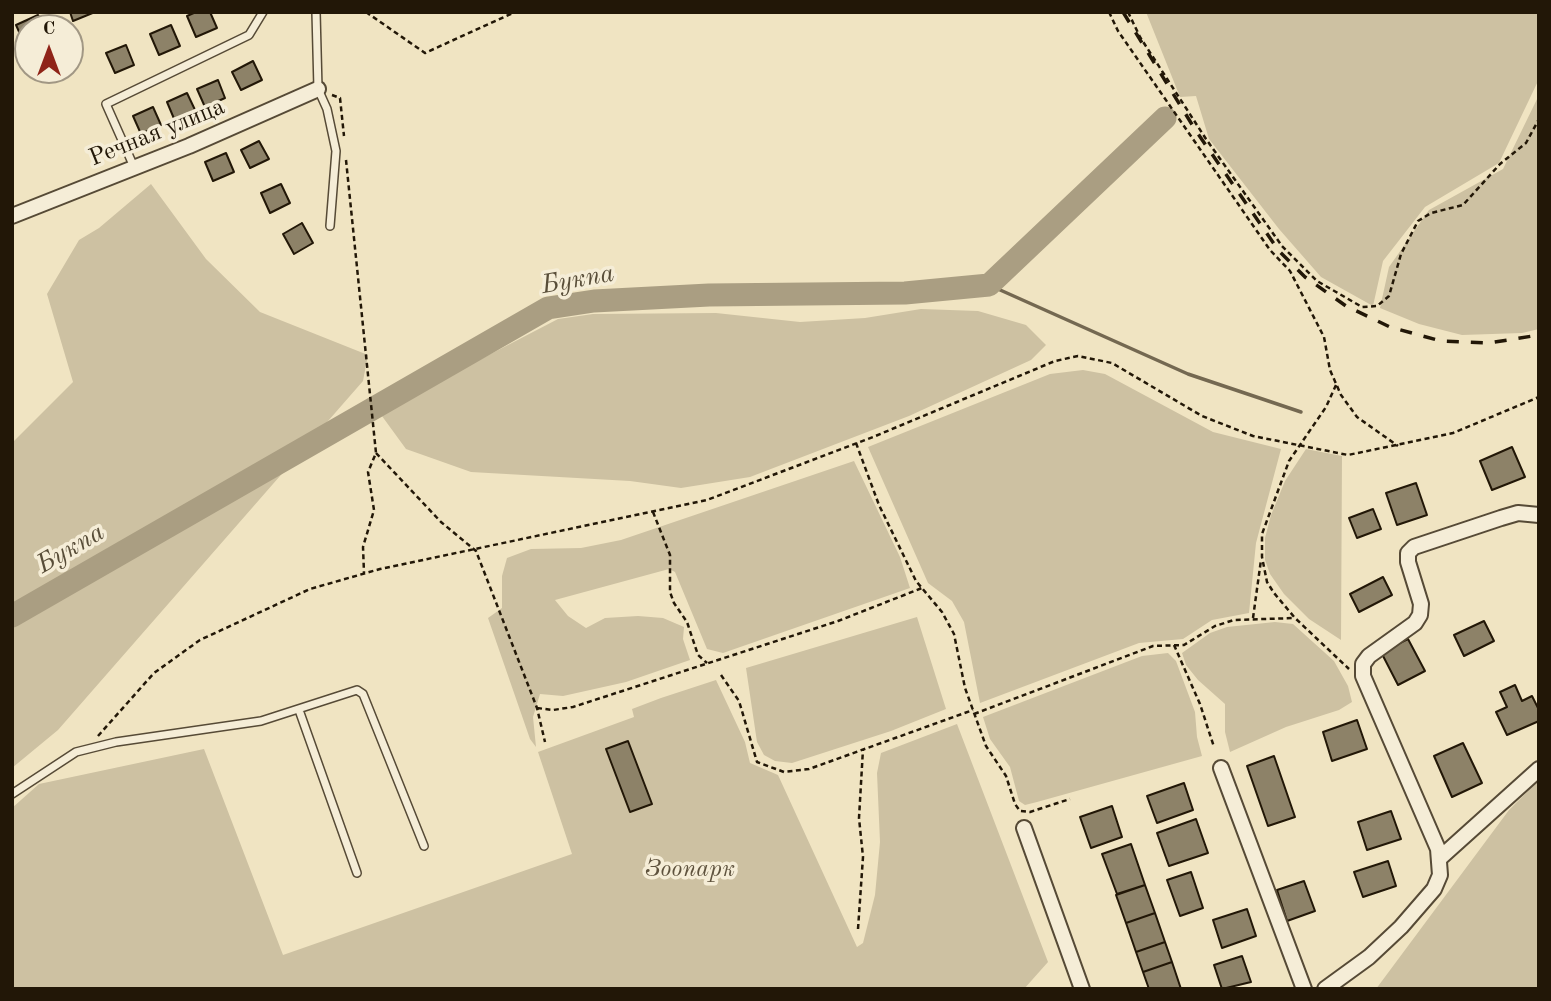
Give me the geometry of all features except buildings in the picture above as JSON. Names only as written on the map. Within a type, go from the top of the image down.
[{"type":"street","name":"Речная улица","points":[[12,216],[134,168],[318,89]]},
{"type":"street","points":[[1325,989],[1369,957],[1401,927],[1434,889],[1440,876],[1440,858],[1413,786],[1374,706],[1363,676],[1363,664],[1368,656],[1415,623],[1420,615],[1408,553],[1414,547],[1518,513],[1539,515]]},
{"type":"street","points":[[1221,768],[1304,989]]},
{"type":"street","points":[[1440,858],[1539,769]]},
{"type":"street","points":[[1024,828],[1082,989]]},
{"type":"lane","points":[[134,168],[106,104],[249,35],[263,12]]},
{"type":"lane","points":[[316,12],[318,89],[327,109],[336,151],[330,226]]},
{"type":"lane","points":[[12,794],[76,752],[116,742],[261,721],[357,691],[363,694],[424,846]]},
{"type":"lane","points":[[299,710],[357,873]]},
{"type":"path","points":[[366,12],[425,53],[515,12]]},
{"type":"path","points":[[1109,12],[1118,31],[1270,250],[1290,271],[1324,337],[1330,370],[1336,385],[1357,417],[1398,446]]},
{"type":"path","points":[[1128,12],[1140,37],[1194,121],[1282,246],[1317,281],[1362,307],[1377,306],[1389,296],[1401,254],[1418,221],[1431,213],[1463,205],[1500,164],[1525,143],[1539,119]]},
{"type":"path","points":[[318,89],[340,98],[344,140]]},
{"type":"path","points":[[345,154],[376,453],[368,472],[374,510],[363,547],[364,573]]},
{"type":"path","points":[[96,738],[155,673],[200,640],[310,589],[364,573],[706,500],[856,443],[1055,361],[1078,356],[1112,363],[1202,416],[1253,436],[1300,443],[1348,455],[1453,433],[1539,397]]},
{"type":"path","points":[[1253,618],[1262,557],[1262,534],[1269,510],[1289,461],[1326,407],[1336,385]]},
{"type":"path","points":[[856,443],[879,505],[922,588],[942,612],[954,634],[974,712],[986,746],[1006,776],[1020,811],[1030,812],[1070,799]]},
{"type":"path","points":[[376,453],[441,522],[477,551],[537,708],[545,743]]},
{"type":"path","points":[[653,512],[670,555],[670,592],[674,603],[687,622],[698,655],[708,663]]},
{"type":"path","points":[[1262,557],[1267,582],[1295,618],[1351,671]]},
{"type":"path","points":[[537,708],[573,708],[838,621],[922,588]]},
{"type":"path","points":[[721,675],[739,701],[757,762],[765,767],[797,772],[974,712],[1153,646],[1184,645],[1215,626],[1253,618],[1295,618]]},
{"type":"path","points":[[1174,645],[1200,704],[1214,747]]},
{"type":"path","points":[[858,929],[863,857],[859,818],[863,749]]},
{"type":"green space","points":[[1146,12],[1539,12],[1539,79],[1499,163],[1425,207],[1383,261],[1373,306],[1321,277],[1279,229],[1209,139],[1196,96],[1180,97]]},
{"type":"green space","points":[[1539,95],[1539,329],[1522,333],[1462,335],[1419,324],[1380,308],[1389,267],[1429,210],[1503,169]]},
{"type":"green space","points":[[151,184],[206,259],[260,312],[368,355],[363,381],[58,730],[12,768],[12,443],[73,382],[47,294],[79,240],[99,228]]},
{"type":"green space","points":[[921,309],[978,311],[1026,325],[1046,345],[1031,360],[909,416],[750,477],[681,488],[630,481],[471,472],[406,449],[379,412],[558,319],[593,314],[716,313],[800,322],[865,318]]},
{"type":"green space","points":[[1083,370],[1105,374],[1213,432],[1281,449],[1256,543],[1249,613],[1212,620],[1183,639],[1139,643],[980,703],[964,622],[952,601],[928,583],[868,447],[1050,374]]},
{"type":"green space","points":[[1306,449],[1342,456],[1341,640],[1309,619],[1284,594],[1270,574],[1265,560],[1265,538],[1271,515],[1285,481]]},
{"type":"green space","points":[[854,461],[900,557],[910,588],[723,653],[707,649],[675,572],[669,569],[555,600],[568,616],[586,628],[605,618],[638,616],[663,618],[684,627],[683,639],[690,660],[626,682],[563,696],[540,694],[533,717],[536,747],[530,739],[488,618],[502,608],[502,576],[507,558],[531,549],[581,548],[621,540]]},
{"type":"green space","points":[[917,617],[946,709],[891,731],[792,763],[775,761],[764,755],[757,742],[746,668]]},
{"type":"green space","points":[[1275,622],[1293,624],[1334,661],[1348,686],[1352,702],[1339,710],[1286,727],[1230,752],[1225,732],[1225,704],[1198,680],[1186,665],[1182,653],[1210,633],[1227,627]]},
{"type":"green space","points":[[1168,653],[1176,661],[1195,712],[1202,756],[1025,805],[1019,801],[1010,767],[990,739],[983,717],[1142,656]]},
{"type":"green space","name":"Зоопарк","points":[[716,680],[745,742],[750,763],[778,775],[857,947],[863,943],[875,895],[880,842],[877,773],[881,753],[957,724],[1048,962],[1024,989],[12,989],[12,808],[39,784],[204,749],[283,955],[572,854],[538,752],[634,717],[632,709]]},
{"type":"green space","points":[[1539,780],[1539,989],[1376,989],[1509,810]]},
{"type":"waterway","name":"Букпа","points":[[12,616],[548,308],[594,301],[709,295],[905,293],[989,285],[1165,118]]},
{"type":"waterway","points":[[989,285],[1188,374],[1301,412]]},
{"type":"railway","points":[[1123,12],[1196,131],[1279,251],[1305,277],[1346,306],[1390,327],[1441,341],[1489,343],[1539,335]]}]
